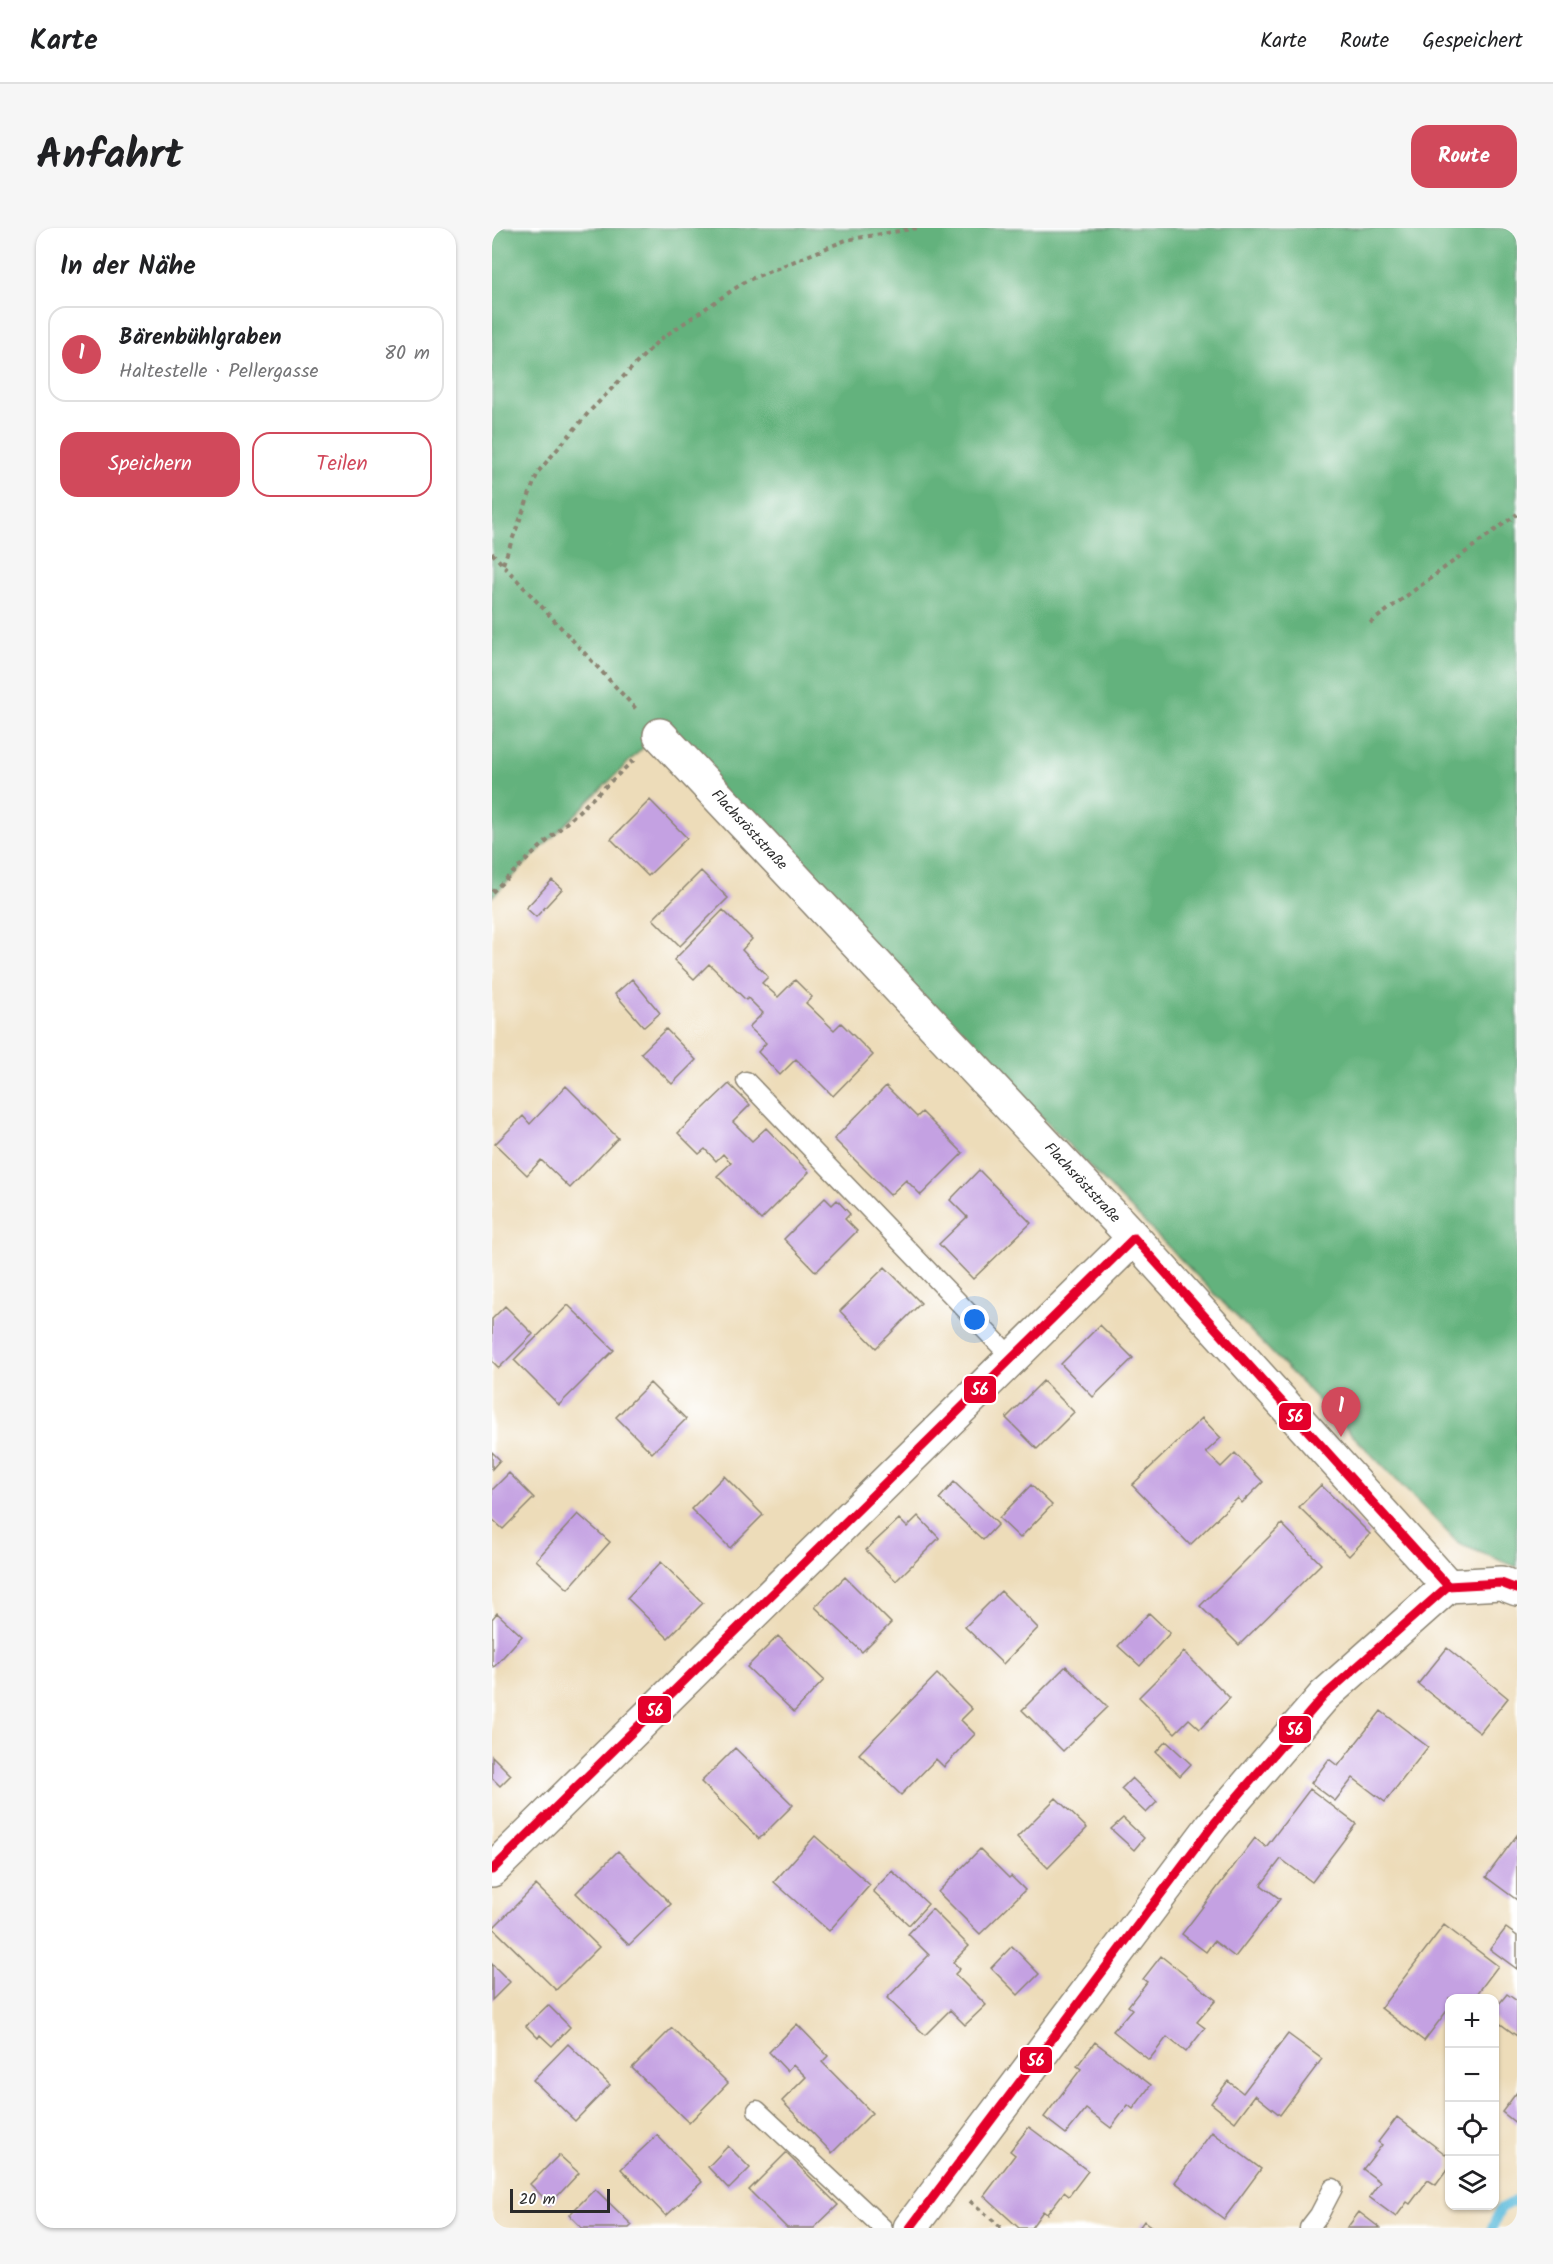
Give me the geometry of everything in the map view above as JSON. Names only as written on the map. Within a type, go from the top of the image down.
[{"type":"street","name":"Flachsröststraße","points":[[660,735],[1134,1238],[1448,1586]]},
{"type":"street","points":[[492,1870],[1134,1238]]},
{"type":"street","points":[[910,2228],[1212,1826],[1324,1696],[1448,1586],[1501,1583],[1517,1589]]},
{"type":"lane","points":[[746,1081],[1012,1358]]},
{"type":"lane","points":[[757,2110],[884,2228]]},
{"type":"lane","points":[[1310,2228],[1320,2215],[1333,2188]]},
{"type":"path","points":[[502,564],[538,472],[589,412],[659,340],[746,281],[846,240],[916,228]]},
{"type":"path","points":[[1370,623],[1517,514]]},
{"type":"path","points":[[492,552],[660,735],[492,892]]},
{"type":"path","points":[[946,2181],[1002,2228]]},
{"type":"green space","points":[[492,228],[1517,228],[1517,1567],[1459,1544],[662,729],[492,897]]},
{"type":"building","points":[[650,800],[687,838],[648,876],[611,839]]},
{"type":"building","points":[[701,871],[728,898],[680,946],[653,919]]},
{"type":"building","points":[[552,880],[562,889],[536,917],[526,908]]},
{"type":"building","points":[[723,910],[752,939],[742,950],[768,977],[762,983],[778,997],[795,980],[812,997],[806,1003],[834,1030],[841,1023],[873,1055],[833,1096],[796,1059],[780,1075],[758,1052],[766,1043],[749,1027],[763,1013],[709,964],[694,979],[674,960]]},
{"type":"building","points":[[632,979],[660,1013],[644,1027],[615,994]]},
{"type":"building","points":[[666,1029],[696,1060],[672,1084],[641,1053]]},
{"type":"building","points":[[729,1084],[750,1105],[733,1122],[752,1141],[766,1128],[809,1172],[761,1220],[717,1176],[731,1163],[723,1154],[716,1161],[705,1149],[699,1154],[678,1133]]},
{"type":"building","points":[[566,1086],[618,1138],[570,1188],[541,1160],[527,1175],[495,1144],[523,1116],[530,1124]]},
{"type":"building","points":[[886,1086],[917,1117],[922,1112],[963,1153],[921,1195],[906,1180],[890,1195],[834,1139]]},
{"type":"building","points":[[979,1170],[1031,1223],[973,1279],[939,1244],[967,1217],[950,1200]]},
{"type":"building","points":[[825,1198],[832,1205],[837,1200],[850,1214],[845,1219],[857,1231],[816,1272],[784,1239]]},
{"type":"building","points":[[885,1267],[921,1303],[876,1348],[840,1311]]},
{"type":"building","points":[[568,1305],[614,1350],[559,1405],[514,1360]]},
{"type":"building","points":[[505,1306],[533,1334],[499,1368],[492,1361],[492,1319]]},
{"type":"building","points":[[1100,1325],[1133,1358],[1093,1397],[1061,1364]]},
{"type":"building","points":[[1043,1381],[1074,1412],[1037,1449],[1006,1418]]},
{"type":"building","points":[[650,1383],[686,1419],[652,1453],[616,1417]]},
{"type":"building","points":[[1202,1418],[1221,1438],[1206,1452],[1221,1467],[1235,1453],[1263,1482],[1242,1503],[1238,1498],[1190,1545],[1132,1485]]},
{"type":"building","points":[[492,1452],[500,1460],[492,1469]]},
{"type":"building","points":[[509,1473],[534,1498],[503,1529],[492,1519],[492,1490]]},
{"type":"building","points":[[724,1476],[763,1515],[730,1548],[691,1509]]},
{"type":"building","points":[[954,1482],[998,1524],[983,1540],[939,1499]]},
{"type":"building","points":[[1031,1485],[1052,1505],[1020,1538],[999,1518]]},
{"type":"building","points":[[1321,1485],[1370,1534],[1349,1556],[1299,1507]]},
{"type":"building","points":[[578,1514],[610,1542],[568,1589],[536,1560]]},
{"type":"building","points":[[918,1516],[939,1538],[896,1581],[866,1550],[899,1519],[907,1527]]},
{"type":"building","points":[[1282,1524],[1321,1564],[1239,1645],[1200,1606]]},
{"type":"building","points":[[661,1562],[703,1603],[668,1638],[627,1598]]},
{"type":"building","points":[[845,1577],[891,1623],[862,1652],[815,1607]]},
{"type":"building","points":[[1001,1591],[1038,1628],[1003,1664],[965,1627]]},
{"type":"building","points":[[497,1613],[522,1636],[494,1667],[492,1665],[492,1619]]},
{"type":"building","points":[[1149,1613],[1170,1633],[1140,1666],[1118,1646]]},
{"type":"building","points":[[778,1636],[824,1680],[794,1712],[747,1667]]},
{"type":"building","points":[[1447,1648],[1508,1698],[1480,1733],[1418,1684]]},
{"type":"building","points":[[1184,1652],[1230,1698],[1200,1729],[1189,1719],[1175,1733],[1139,1697]]},
{"type":"building","points":[[1066,1666],[1108,1707],[1063,1751],[1022,1710]]},
{"type":"building","points":[[937,1674],[972,1709],[961,1720],[975,1734],[944,1767],[936,1759],[901,1795],[859,1754]]},
{"type":"building","points":[[1381,1711],[1428,1747],[1385,1802],[1353,1778],[1335,1801],[1311,1783],[1329,1759],[1338,1766]]},
{"type":"building","points":[[1166,1741],[1191,1764],[1180,1776],[1156,1752]]},
{"type":"building","points":[[735,1748],[793,1805],[759,1839],[701,1782]]},
{"type":"building","points":[[492,1756],[511,1775],[500,1786],[492,1778]]},
{"type":"building","points":[[1132,1778],[1157,1802],[1146,1813],[1121,1789]]},
{"type":"building","points":[[1310,1789],[1356,1824],[1312,1882],[1281,1859],[1261,1885],[1280,1899],[1235,1957],[1214,1941],[1206,1952],[1182,1934],[1255,1838],[1266,1847]]},
{"type":"building","points":[[1056,1798],[1087,1828],[1048,1868],[1017,1837]]},
{"type":"building","points":[[1123,1818],[1144,1838],[1134,1850],[1111,1829]]},
{"type":"building","points":[[1517,1835],[1517,1900],[1486,1877]]},
{"type":"building","points":[[815,1836],[870,1885],[829,1931],[774,1882]]},
{"type":"building","points":[[980,1849],[1009,1878],[1011,1876],[1025,1890],[980,1934],[938,1892]]},
{"type":"building","points":[[618,1851],[671,1904],[629,1945],[576,1893]]},
{"type":"building","points":[[892,1871],[928,1904],[909,1925],[873,1891]]},
{"type":"building","points":[[536,1885],[599,1947],[556,1990],[493,1928]]},
{"type":"building","points":[[932,1909],[969,1946],[953,1962],[960,1969],[955,1974],[986,2005],[965,2025],[950,2010],[925,2035],[887,1998],[929,1955],[908,1934]]},
{"type":"building","points":[[1444,1925],[1498,1966],[1477,1994],[1445,1994],[1445,2013],[1424,2041],[1381,2008]]},
{"type":"building","points":[[1506,1928],[1517,1936],[1517,1969],[1490,1949]]},
{"type":"building","points":[[1012,1946],[1039,1974],[1018,1995],[991,1968]]},
{"type":"building","points":[[1161,1956],[1216,2000],[1197,2022],[1205,2028],[1186,2052],[1167,2037],[1149,2060],[1113,2031],[1132,2009],[1128,2006],[1147,1982],[1143,1979]]},
{"type":"building","points":[[492,1964],[510,1982],[492,2000]]},
{"type":"building","points":[[1507,1994],[1517,2001],[1517,2036],[1499,2023],[1499,2004]]},
{"type":"building","points":[[548,2005],[570,2027],[552,2046],[540,2035],[538,2038],[526,2026]]},
{"type":"building","points":[[797,2024],[828,2056],[822,2062],[872,2113],[832,2153],[782,2101],[806,2077],[793,2064],[787,2071],[769,2052]]},
{"type":"building","points":[[672,2028],[728,2083],[689,2123],[632,2068]]},
{"type":"building","points":[[1288,2034],[1322,2059],[1280,2115],[1255,2095],[1235,2122],[1211,2103],[1228,2081],[1243,2093]]},
{"type":"building","points":[[1095,2042],[1151,2085],[1133,2109],[1128,2105],[1111,2128],[1086,2109],[1066,2134],[1044,2117],[1081,2069],[1077,2066]]},
{"type":"building","points":[[568,2044],[610,2085],[575,2121],[533,2080]]},
{"type":"building","points":[[1517,2092],[1517,2124],[1502,2112]]},
{"type":"building","points":[[1397,2117],[1445,2154],[1445,2173],[1436,2185],[1428,2180],[1410,2204],[1407,2202],[1396,2217],[1369,2197],[1380,2182],[1363,2169],[1382,2145],[1378,2142]]},
{"type":"building","points":[[1029,2127],[1088,2171],[1069,2196],[1064,2192],[1047,2214],[1043,2211],[1031,2228],[1019,2228],[984,2196],[1015,2155],[1010,2151]]},
{"type":"building","points":[[1212,2132],[1261,2169],[1224,2219],[1175,2182]]},
{"type":"building","points":[[657,2135],[702,2182],[666,2216],[621,2169]]},
{"type":"building","points":[[728,2146],[750,2168],[729,2189],[708,2167]]},
{"type":"building","points":[[786,2153],[838,2205],[814,2228],[787,2228],[749,2190]]},
{"type":"building","points":[[559,2155],[579,2173],[550,2204],[530,2184]]},
{"type":"building","points":[[595,2189],[632,2225],[629,2228],[582,2228],[569,2215]]},
{"type":"building","points":[[1359,2212],[1380,2228],[1347,2228]]},
{"type":"building","points":[[1144,2221],[1153,2228],[1139,2228]]},
{"type":"waterway","points":[[1492,2228],[1501,2208],[1517,2200]]},
{"type":"transit line","name":"56","points":[[492,1870],[1134,1238],[1448,1586]]},
{"type":"transit line","name":"56","points":[[1448,1586],[1501,1583],[1517,1589]]},
{"type":"transit line","name":"56","points":[[910,2228],[1212,1826],[1324,1696],[1448,1586]]},
{"type":"place","name":"Bärenbühlgraben","points":[[1341,1437]]}]
